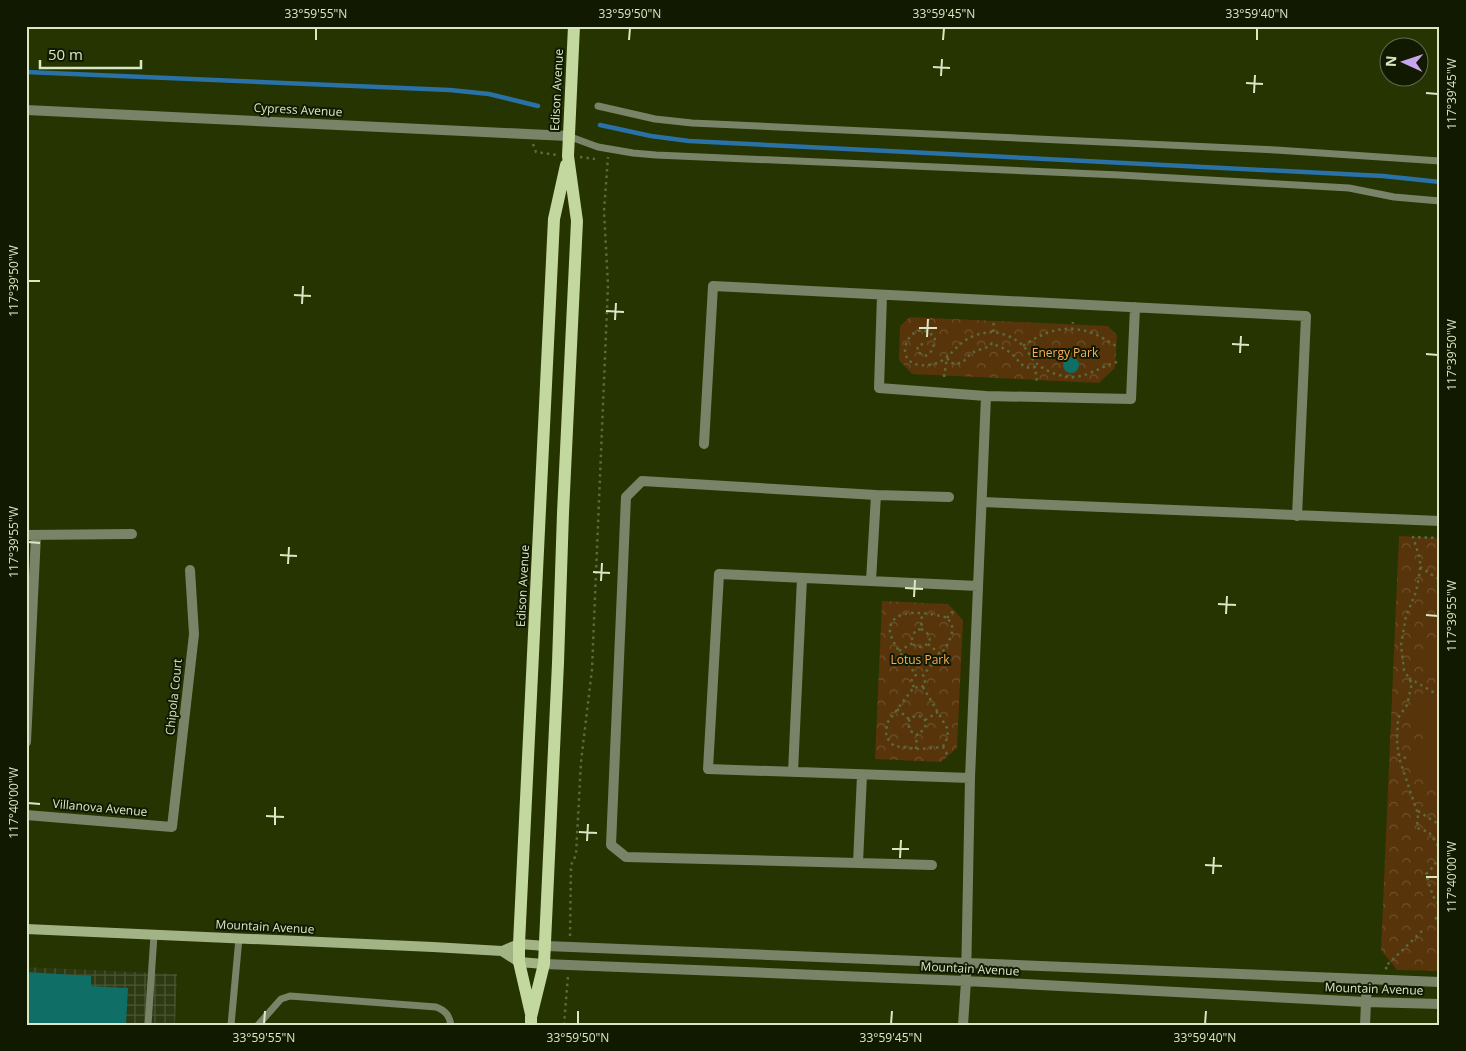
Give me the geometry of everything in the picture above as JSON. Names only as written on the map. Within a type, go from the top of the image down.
[{"type":"main road","name":"Edison Avenue","points":[[531,1021],[544,964],[546,946],[558,672],[576,221],[568,156],[574,26]]},
{"type":"main road","name":"Edison Avenue","points":[[531,1021],[519,962],[519,944],[554,219],[568,156]]},
{"type":"main road","name":"Mountain Avenue","points":[[26,929],[502,951],[519,944],[546,946]]},
{"type":"main road","name":"Mountain Avenue","points":[[502,951],[519,962],[544,964]]},
{"type":"street","name":"Cypress Avenue","points":[[26,110],[568,136]]},
{"type":"street","points":[[704,444],[713,286],[1306,316],[1296,516]]},
{"type":"street","points":[[882,295],[879,388],[986,396],[1131,399],[1135,308]]},
{"type":"street","points":[[963,1025],[966,981],[970,778],[986,396]]},
{"type":"street","points":[[932,865],[626,857],[611,845],[626,497],[642,481],[876,495],[949,497]]},
{"type":"street","points":[[871,581],[876,495]]},
{"type":"street","points":[[982,502],[1440,521]]},
{"type":"street","points":[[26,742],[31,535],[132,534]]},
{"type":"street","name":"Chipola Court","points":[[172,827],[194,634],[190,570]]},
{"type":"street","points":[[970,778],[708,769],[719,574],[978,586]]},
{"type":"street","points":[[793,772],[802,578]]},
{"type":"street","points":[[858,863],[862,775]]},
{"type":"street","name":"Villanova Avenue","points":[[26,815],[172,827]]},
{"type":"street","name":"Mountain Avenue","points":[[546,946],[1440,982]]},
{"type":"street","name":"Mountain Avenue","points":[[544,964],[966,981],[1366,1002],[1440,1004]]},
{"type":"street","points":[[1365,1025],[1367,980]]},
{"type":"lane","points":[[598,106],[654,119],[692,123],[1267,150],[1440,161]]},
{"type":"lane","points":[[568,136],[598,148],[683,157],[1110,175],[1349,188],[1394,197],[1440,201]]},
{"type":"lane","points":[[148,1025],[154,935]]},
{"type":"lane","points":[[232,1025],[239,938]]},
{"type":"lane","points":[[258,1025],[282,999],[290,996],[436,1007],[445,1011],[451,1025]]},
{"type":"path","points":[[569,931],[571,865],[576,855],[581,762],[592,669],[608,286],[604,211],[609,149]]},
{"type":"path","points":[[992,332],[994,319]]},
{"type":"path","points":[[1072,330],[1073,322]]},
{"type":"path","points":[[1023,346],[1037,336],[1055,329],[1088,331],[1118,347]]},
{"type":"path","points":[[923,344],[918,346],[918,351],[921,355],[930,354],[933,350],[935,338],[931,333],[915,332],[907,340],[904,348],[906,355],[912,363],[922,366],[934,365],[947,358],[963,342],[974,335],[992,332],[1008,336],[1023,346],[1037,366],[1048,371],[1073,377],[1090,374],[1117,362]]},
{"type":"path","points":[[947,358],[951,363],[957,364],[963,362],[971,353],[990,346],[992,343],[1007,350],[1025,368],[1037,366]]},
{"type":"path","points":[[944,377],[947,358]]},
{"type":"path","points":[[1037,366],[1037,382]]},
{"type":"path","points":[[1440,538],[1413,537],[1420,559],[1420,567],[1416,592],[1406,616],[1401,645],[1404,670],[1412,683],[1407,705],[1398,718],[1396,740],[1398,754],[1417,811],[1417,828],[1429,832],[1438,847],[1438,860],[1426,874],[1429,887],[1440,906]]},
{"type":"path","points":[[1420,567],[1440,580]]},
{"type":"path","points":[[947,618],[954,610]]},
{"type":"path","points":[[916,675],[890,633],[890,624],[896,616],[905,613],[938,615],[947,618],[952,627],[946,646],[923,675]]},
{"type":"path","points":[[921,629],[922,614]]},
{"type":"path","points":[[913,643],[914,631],[921,629],[929,635],[928,644]]},
{"type":"path","points":[[900,651],[913,643]]},
{"type":"path","points":[[913,643],[921,647],[928,644]]},
{"type":"path","points":[[928,644],[940,654]]},
{"type":"path","points":[[914,687],[911,682],[912,677],[923,675]]},
{"type":"path","points":[[923,675],[925,678],[925,685],[923,687]]},
{"type":"path","points":[[1408,677],[1440,696]]},
{"type":"path","points":[[914,687],[923,687]]},
{"type":"path","points":[[914,687],[887,723],[886,737],[894,746],[916,749],[943,747]]},
{"type":"path","points":[[923,687],[947,728],[948,736],[943,747]]},
{"type":"path","points":[[897,710],[910,720]]},
{"type":"path","points":[[925,720],[938,712]]},
{"type":"path","points":[[919,716],[924,718],[926,728],[917,734],[910,731],[908,723],[911,717],[919,716]]},
{"type":"path","points":[[916,749],[917,734]]},
{"type":"path","points":[[943,747],[948,756]]},
{"type":"path","points":[[1398,754],[1409,760]]},
{"type":"path","points":[[1417,811],[1440,825]]},
{"type":"path","points":[[1436,919],[1440,915]]},
{"type":"path","points":[[1392,972],[1385,967],[1423,930]]},
{"type":"path","points":[[564,1025],[567,981]]},
{"type":"shaded area","points":[[26,967],[177,974],[175,1025],[26,1025]]},
{"type":"green space","name":"Energy Park","points":[[910,317],[1108,326],[1117,335],[1115,368],[1099,383],[912,374],[899,360],[900,326]]},
{"type":"green space","points":[[1399,536],[1440,538],[1440,971],[1397,970],[1381,950]]},
{"type":"green space","name":"Lotus Park","points":[[882,601],[948,604],[963,620],[957,748],[941,762],[875,759]]},
{"type":"green space","points":[[1431,644],[1440,649],[1440,675],[1420,663]]},
{"type":"green space","points":[[1425,694],[1440,702],[1440,739],[1408,720]]},
{"type":"green space","points":[[1429,737],[1440,743],[1440,780],[1412,763]]},
{"type":"building","points":[[1068,357],[1074,357],[1079,362],[1077,371],[1068,373],[1063,368],[1063,362]]},
{"type":"building","points":[[26,972],[91,976],[91,986],[128,988],[126,1025],[26,1025]]},
{"type":"waterway","points":[[26,72],[450,90],[489,94],[538,106]]},
{"type":"waterway","points":[[600,125],[651,136],[689,141],[1383,176],[1440,182]]}]
